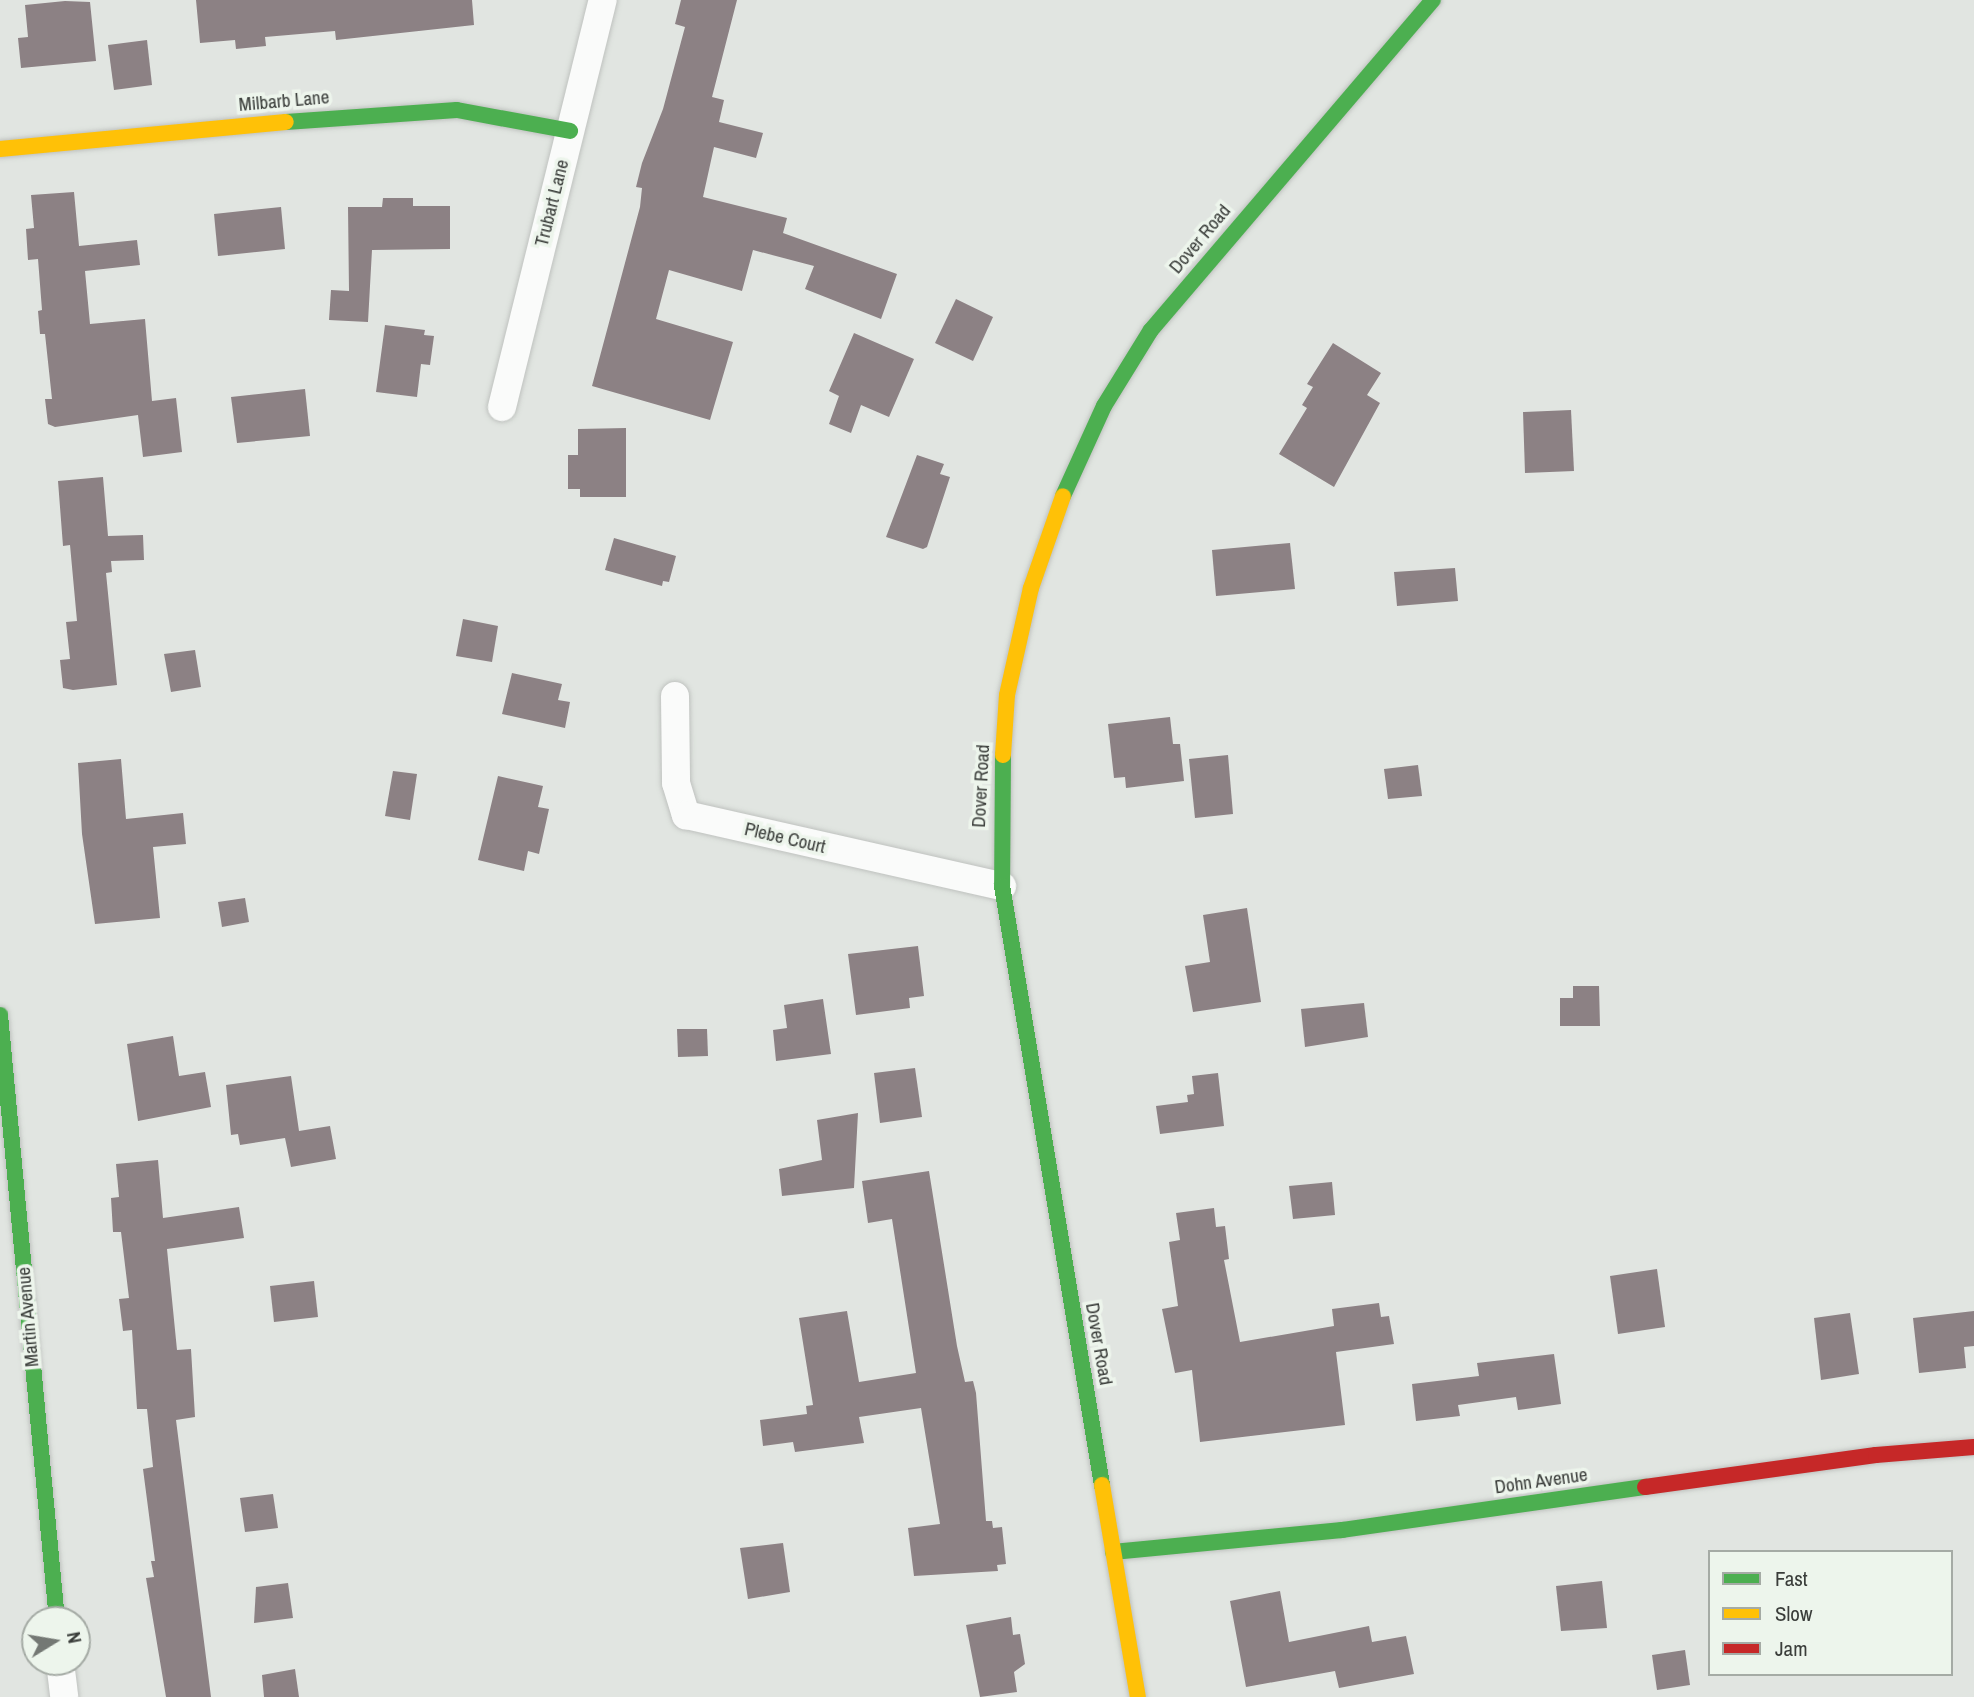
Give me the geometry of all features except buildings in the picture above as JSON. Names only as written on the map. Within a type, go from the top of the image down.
[{"type":"street","name":"Trubart Lane","points":[[502,407],[603,0]]},
{"type":"street","name":"Dover Road","points":[[1138,1697],[1002,886],[999,813],[1007,695],[1031,588],[1062,497],[1104,406],[1152,330],[1433,0]]},
{"type":"street","name":"Milbarb Lane","points":[[0,149],[416,110],[480,113],[570,131]]},
{"type":"street","name":"Plebe Court","points":[[675,696],[676,783],[686,815],[1002,886]]},
{"type":"street","name":"Martin Avenue","points":[[0,1015],[56,1606]]},
{"type":"street","name":"Dohn Avenue","points":[[1113,1552],[1342,1530],[1876,1455],[1974,1447]]},
{"type":"street","points":[[62,1676],[64,1697]]},
{"type":"traffic: fast","points":[[1063,496],[1104,406],[1151,330],[1433,0]]},
{"type":"traffic: fast","points":[[286,122],[457,110],[570,131]]},
{"type":"traffic: fast","points":[[1003,755],[1002,886],[1102,1485]]},
{"type":"traffic: fast","points":[[0,1015],[56,1606]]},
{"type":"traffic: fast","points":[[1113,1552],[1342,1530],[1645,1487]]},
{"type":"traffic: slow","points":[[0,149],[286,122]]},
{"type":"traffic: slow","points":[[1003,755],[1007,695],[1031,588],[1063,496]]},
{"type":"traffic: slow","points":[[1102,1485],[1138,1697]]},
{"type":"traffic: jam","points":[[1645,1487],[1876,1455],[1974,1447]]}]
